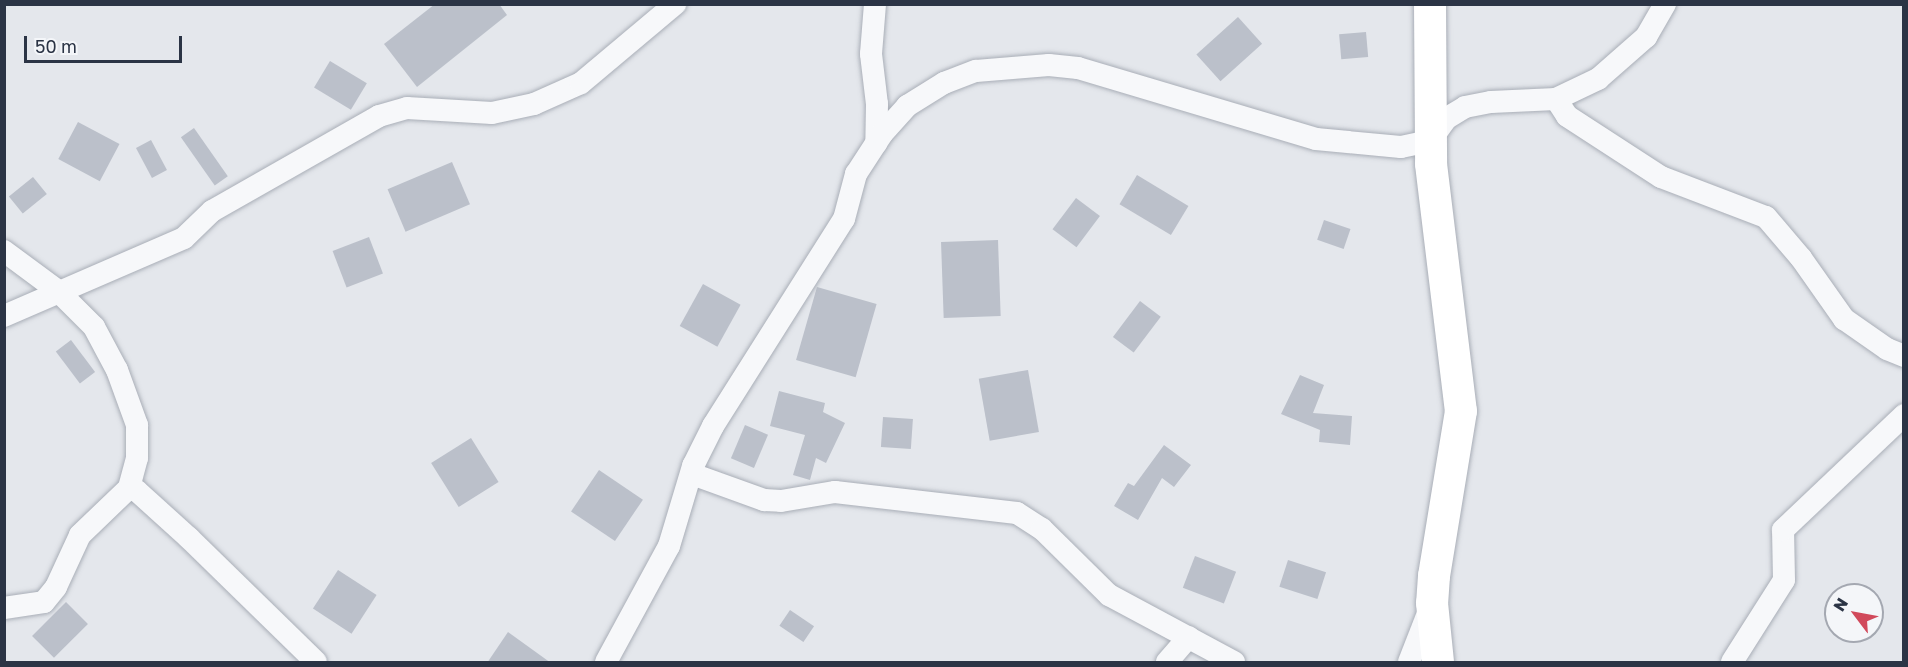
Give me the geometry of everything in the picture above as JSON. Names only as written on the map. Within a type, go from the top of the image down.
[{"type":"street","points":[[4,316],[184,238],[212,211],[379,116],[407,108],[492,113],[534,104],[571,87],[675,4]]},
{"type":"street","points":[[875,4],[871,45],[876,143]]},
{"type":"street","points":[[1409,663],[1432,603],[1461,411],[1437,237],[1430,141],[1430,4]]},
{"type":"street","points":[[606,663],[669,546],[692,474],[719,416],[844,219],[856,174],[876,143],[908,106],[944,83],[976,71],[1049,65],[1078,68],[1316,139],[1375,147],[1430,141],[1447,118],[1465,107],[1491,102],[1556,99],[1614,69],[1646,37],[1665,4]]},
{"type":"street","points":[[1556,99],[1567,116],[1661,177],[1766,217],[1801,258],[1844,319],[1887,349],[1904,356]]},
{"type":"street","points":[[4,251],[58,291],[94,327],[128,399],[137,425],[137,458],[129,488],[80,535],[61,579],[44,602],[4,608]]},
{"type":"street","points":[[1732,663],[1784,580],[1782,537],[1787,525],[1904,415]]},
{"type":"street","points":[[692,474],[765,500],[781,501],[835,492],[1017,513],[1042,529],[1109,595],[1234,663]]},
{"type":"street","points":[[129,488],[137,491],[189,538],[316,663]]},
{"type":"street","points":[[1432,603],[1438,663]]},
{"type":"street","points":[[1167,663],[1189,637]]},
{"type":"building","points":[[435,4],[499,4],[507,15],[417,87],[384,44]]},
{"type":"building","points":[[1238,17],[1262,44],[1220,81],[1196,54]]},
{"type":"building","points":[[1366,32],[1368,57],[1341,59],[1339,34]]},
{"type":"building","points":[[330,61],[367,83],[351,110],[314,88]]},
{"type":"building","points":[[78,122],[119,144],[100,181],[58,159]]},
{"type":"building","points":[[194,128],[228,176],[215,186],[181,137]]},
{"type":"building","points":[[151,140],[167,170],[152,178],[136,148]]},
{"type":"building","points":[[452,162],[470,204],[406,232],[388,189]]},
{"type":"building","points":[[1137,175],[1188,206],[1171,235],[1119,204]]},
{"type":"building","points":[[33,177],[47,194],[23,214],[9,197]]},
{"type":"building","points":[[1076,198],[1100,216],[1076,247],[1053,229]]},
{"type":"building","points":[[1324,220],[1350,229],[1344,249],[1317,240]]},
{"type":"building","points":[[369,237],[383,273],[347,287],[333,251]]},
{"type":"building","points":[[998,240],[1001,316],[944,318],[941,242]]},
{"type":"building","points":[[703,284],[741,305],[717,347],[680,326]]},
{"type":"building","points":[[817,287],[877,304],[856,377],[796,360]]},
{"type":"building","points":[[1140,301],[1161,317],[1134,353],[1113,337]]},
{"type":"building","points":[[71,340],[95,372],[80,383],[56,351]]},
{"type":"building","points":[[1028,370],[1039,432],[990,441],[979,379]]},
{"type":"building","points":[[1300,375],[1324,385],[1313,413],[1352,416],[1350,445],[1319,442],[1320,430],[1281,414]]},
{"type":"building","points":[[779,391],[825,403],[823,412],[845,423],[826,463],[816,458],[810,480],[793,475],[805,435],[770,426]]},
{"type":"building","points":[[883,417],[913,419],[911,449],[881,447]]},
{"type":"building","points":[[745,425],[768,435],[754,468],[731,458]]},
{"type":"building","points":[[471,438],[499,482],[459,507],[431,463]]},
{"type":"building","points":[[1164,445],[1191,465],[1174,487],[1162,478],[1138,520],[1114,506],[1128,483],[1134,486]]},
{"type":"building","points":[[599,470],[643,500],[615,541],[571,511]]},
{"type":"building","points":[[1195,556],[1236,572],[1224,604],[1183,588]]},
{"type":"building","points":[[1288,560],[1326,572],[1317,599],[1279,587]]},
{"type":"building","points":[[338,570],[377,595],[352,634],[313,609]]},
{"type":"building","points":[[66,602],[88,624],[54,658],[32,636]]},
{"type":"building","points":[[790,610],[814,626],[803,642],[779,626]]},
{"type":"building","points":[[508,632],[551,663],[487,663]]}]
